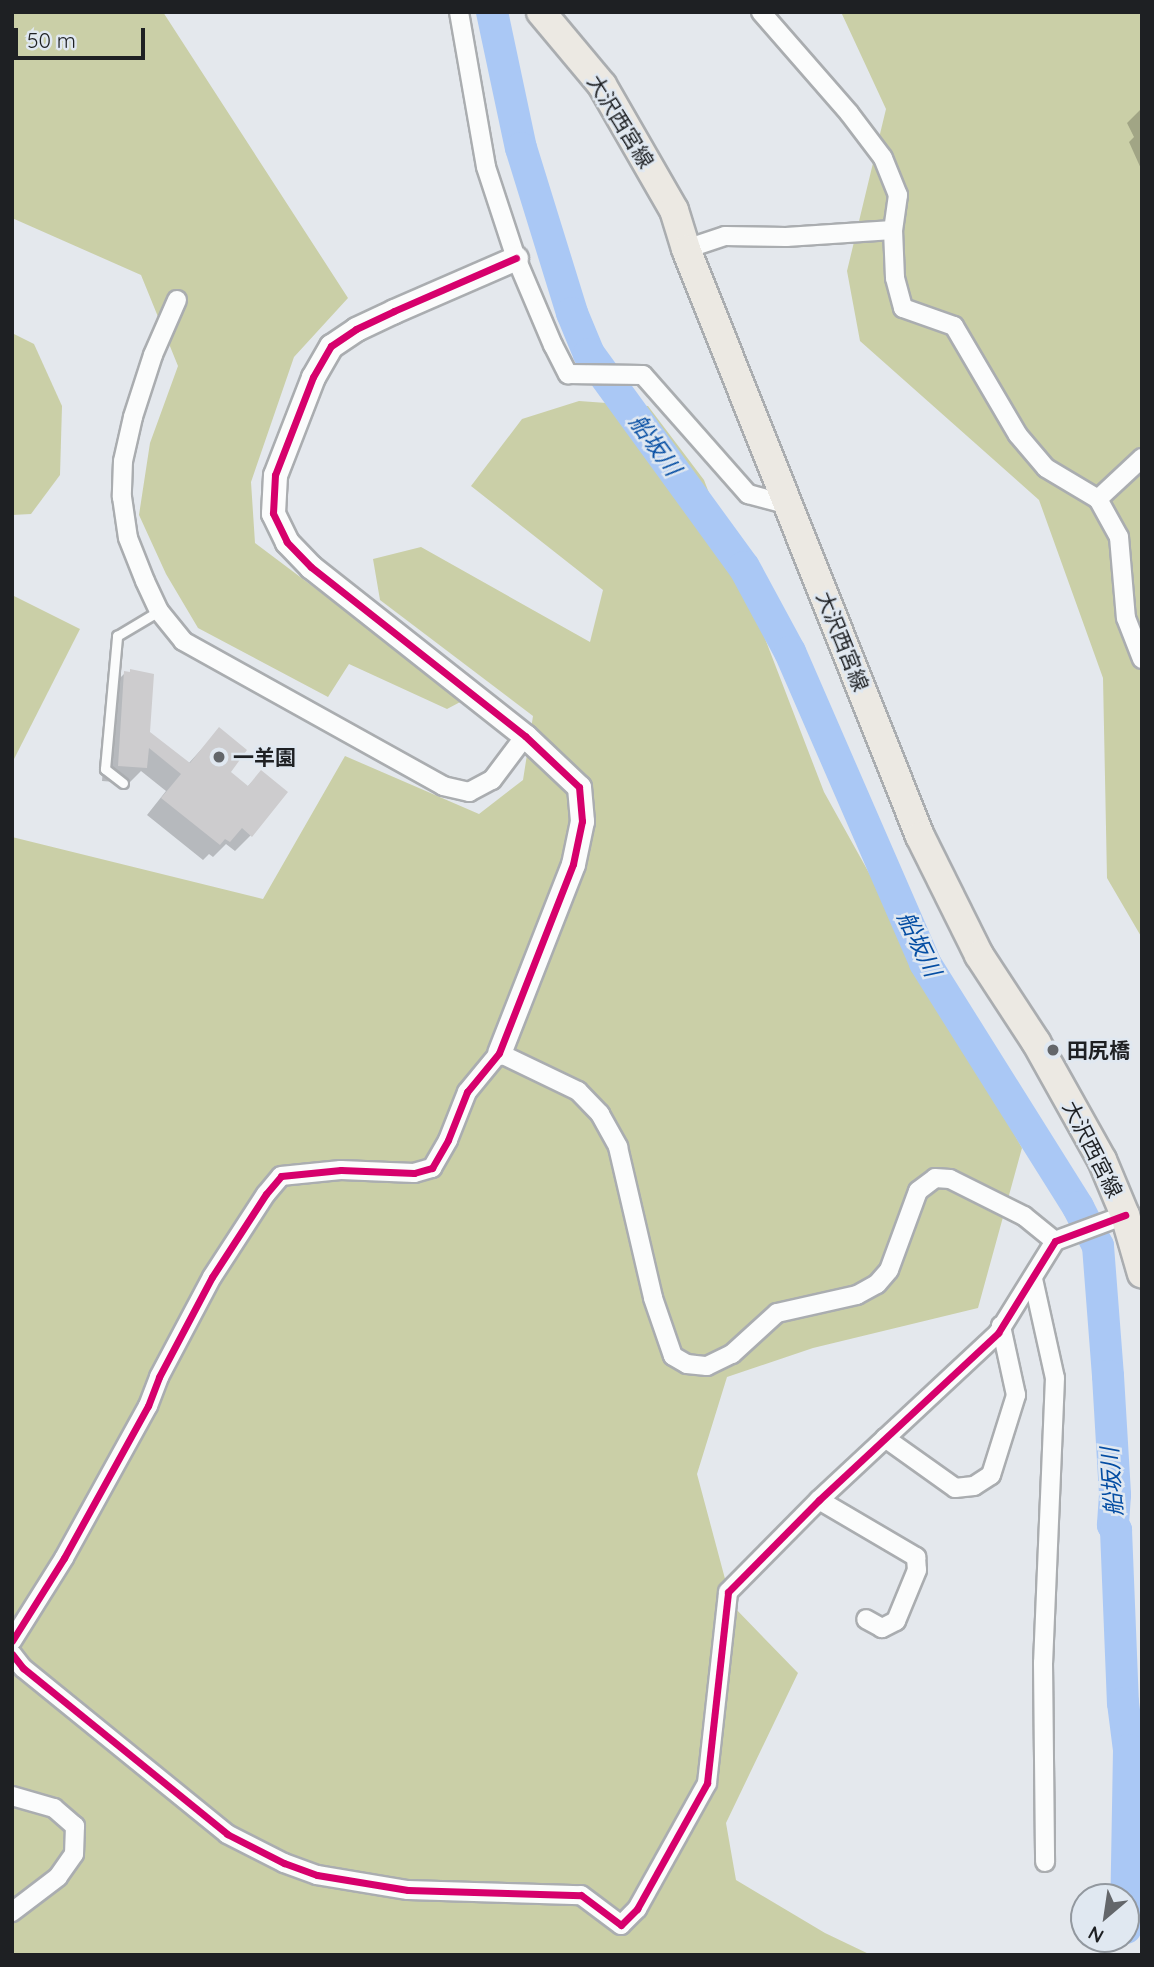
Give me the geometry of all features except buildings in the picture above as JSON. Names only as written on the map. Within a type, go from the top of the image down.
[{"type":"main road","name":"大沢西宮線","points":[[541,12],[602,85],[674,210],[686,249],[920,836],[979,955],[1036,1042],[1102,1160],[1120,1218],[1142,1274]]},
{"type":"street","points":[[459,12],[486,167],[516,258],[568,374],[643,375],[748,494],[789,505]]},
{"type":"street","points":[[761,12],[849,113],[883,158],[898,195],[893,230],[895,278],[903,308],[954,326],[1018,435],[1046,468],[1098,499],[1119,537],[1126,618],[1142,659]]},
{"type":"street","points":[[686,249],[725,236],[786,237],[893,230]]},
{"type":"street","points":[[12,1641],[64,1558],[148,1406],[159,1377],[212,1277],[266,1194],[281,1177],[341,1170],[414,1173],[432,1168],[448,1140],[467,1092],[499,1053],[573,864],[582,821],[579,787],[525,736],[311,568],[287,542],[273,513],[275,475],[313,377],[331,346],[356,329],[516,258]]},
{"type":"street","points":[[177,300],[153,355],[133,417],[123,461],[122,497],[128,538],[159,611],[183,641],[443,786],[469,792],[492,780],[525,736]]},
{"type":"street","points":[[1098,499],[1142,458]]},
{"type":"street","points":[[499,1053],[578,1091],[600,1114],[618,1147],[653,1298],[673,1356],[687,1364],[707,1366],[732,1354],[777,1312],[857,1296],[877,1284],[889,1270],[918,1191],[935,1178],[950,1179],[1024,1216],[1060,1239]]},
{"type":"street","points":[[12,1654],[23,1668],[227,1834],[284,1863],[317,1875],[408,1889],[581,1895],[621,1925],[637,1909],[707,1783],[728,1592],[819,1500],[1001,1326],[1017,1298],[1060,1239],[1120,1218]]},
{"type":"street","points":[[1033,1279],[1055,1378],[1043,1663],[1045,1862]]},
{"type":"street","points":[[885,1438],[955,1488],[974,1486],[990,1475],[1016,1395],[1001,1326]]},
{"type":"street","points":[[819,1500],[916,1557],[917,1570],[896,1621],[882,1628],[866,1619]]},
{"type":"street","points":[[12,1796],[54,1808],[75,1826],[74,1854],[58,1877],[12,1912]]},
{"type":"lane","points":[[123,783],[105,769],[117,636],[159,611]]},
{"type":"green space","points":[[12,12],[163,12],[348,298],[294,357],[251,482],[255,543],[464,700],[447,709],[349,664],[328,697],[198,628],[166,574],[139,515],[150,443],[178,366],[141,275],[12,218]]},
{"type":"green space","points":[[841,12],[1142,12],[1142,938],[1107,878],[1103,678],[1039,500],[860,341],[847,271],[886,109]]},
{"type":"green space","points":[[12,333],[34,344],[62,406],[60,475],[31,514],[12,515]]},
{"type":"green space","points":[[579,401],[648,406],[704,480],[824,792],[1022,1148],[978,1308],[813,1348],[727,1377],[697,1474],[732,1605],[798,1673],[726,1823],[736,1880],[825,1933],[871,1955],[12,1955],[12,837],[263,899],[345,756],[479,814],[523,780],[533,716],[380,600],[373,559],[421,547],[590,642],[603,590],[471,486],[522,419]]},
{"type":"green space","points":[[12,595],[80,629],[12,763]]},
{"type":"waterway","name":"船坂川","points":[[492,12],[521,148],[572,313],[589,354],[744,567],[790,652],[925,963],[1078,1207],[1098,1246],[1115,1495],[1113,1525],[1116,1530],[1123,1703],[1129,1750],[1127,1883]]},
{"type":"cycle path","points":[[12,1641],[64,1558],[148,1406],[159,1377],[212,1277],[266,1194],[281,1176],[341,1170],[414,1173],[432,1168],[448,1140],[467,1092],[499,1053],[573,864],[582,821],[579,787],[525,736],[311,567],[287,542],[273,513],[275,475],[313,377],[331,346],[356,329],[516,258]]},
{"type":"cycle path","points":[[12,1654],[23,1668],[227,1834],[284,1863],[317,1875],[408,1890],[581,1895],[621,1925],[637,1909],[707,1783],[728,1592],[819,1500],[998,1333],[1055,1241],[1125,1215]]},
{"type":"place","name":"一羊園","points":[[219,757]]},
{"type":"place","name":"田尻橋","points":[[1053,1050]]}]
